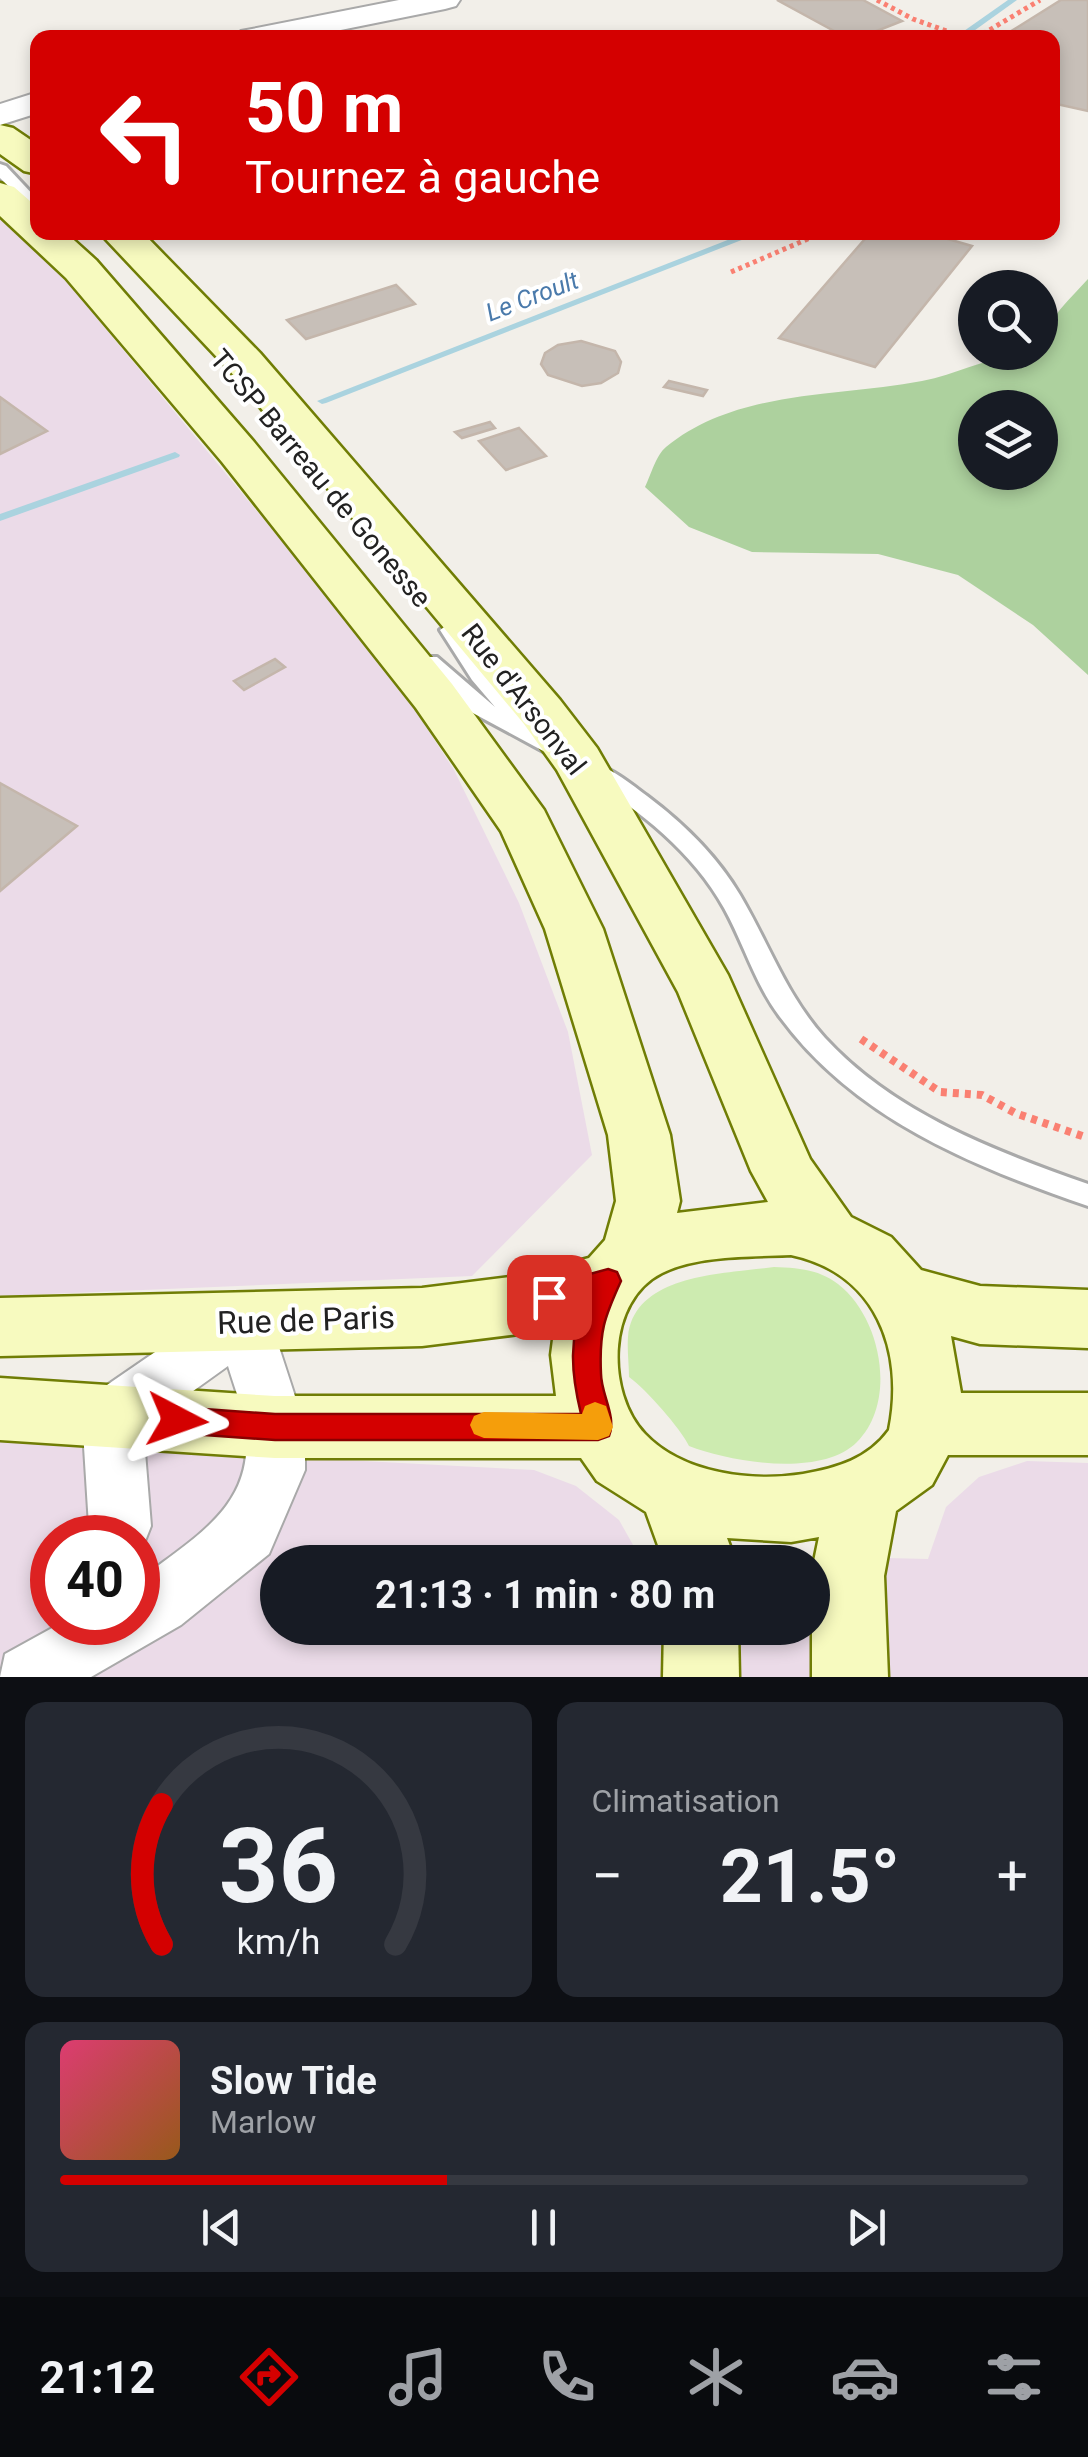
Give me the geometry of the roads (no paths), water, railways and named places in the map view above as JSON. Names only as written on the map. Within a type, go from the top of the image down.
[{"type":"main road","points":[[0,136],[30,157]]},
{"type":"main road","points":[[0,196],[30,223]]},
{"type":"main road","points":[[49,240],[81,269],[238,452],[434,696],[525,824],[574,928],[639,1135],[648,1201],[620,1268],[587,1327],[586,1379],[598,1427],[625,1458],[676,1494],[736,1510],[806,1506],[864,1492],[908,1461],[926,1424],[925,1358],[904,1294],[880,1265],[828,1234],[751,1229],[692,1238],[620,1268]]},
{"type":"main road","name":"Rue d'Arsonval","points":[[128,240],[294,418],[542,712],[554,747],[707,991],[784,1171],[801,1201],[828,1234]]},
{"type":"main road","name":"Rue de Paris","points":[[0,1327],[422,1317],[519,1305],[620,1268]]},
{"type":"main road","points":[[904,1294],[980,1315],[1088,1319]]},
{"type":"main road","points":[[0,1409],[275,1427],[598,1427]]},
{"type":"main road","points":[[926,1424],[1088,1424]]},
{"type":"main road","points":[[850,1677],[848,1576],[864,1492]]},
{"type":"main road","points":[[676,1494],[694,1545]]},
{"type":"main road","points":[[701,1677],[702,1645]]},
{"type":"street","points":[[293,30],[445,0]]},
{"type":"street","points":[[0,115],[30,105]]},
{"type":"street","points":[[119,1515],[112,1415],[245,1322],[275,1427],[275,1470],[247,1533],[160,1603]]},
{"type":"lane","points":[[0,167],[30,182]]},
{"type":"lane","points":[[0,167],[30,201]]},
{"type":"lane","name":"TCSP Barreau de Gonesse","points":[[68,240],[154,328],[427,659],[478,707],[554,747],[652,809],[720,883],[786,1008],[823,1052],[866,1090],[945,1141],[1088,1195]]},
{"type":"lane","name":"TCSP Barreau de Gonesse","points":[[108,240],[192,326],[443,622],[479,675],[554,747]]},
{"type":"lane","name":"TCSP Barreau de Gonesse","points":[[455,686],[525,824]]},
{"type":"waterway","name":"Le Croult","points":[[970,30],[1013,0]]},
{"type":"waterway","name":"Le Croult","points":[[322,401],[737,240]]},
{"type":"waterway","name":"Le Croult","points":[[0,518],[175,455]]}]
